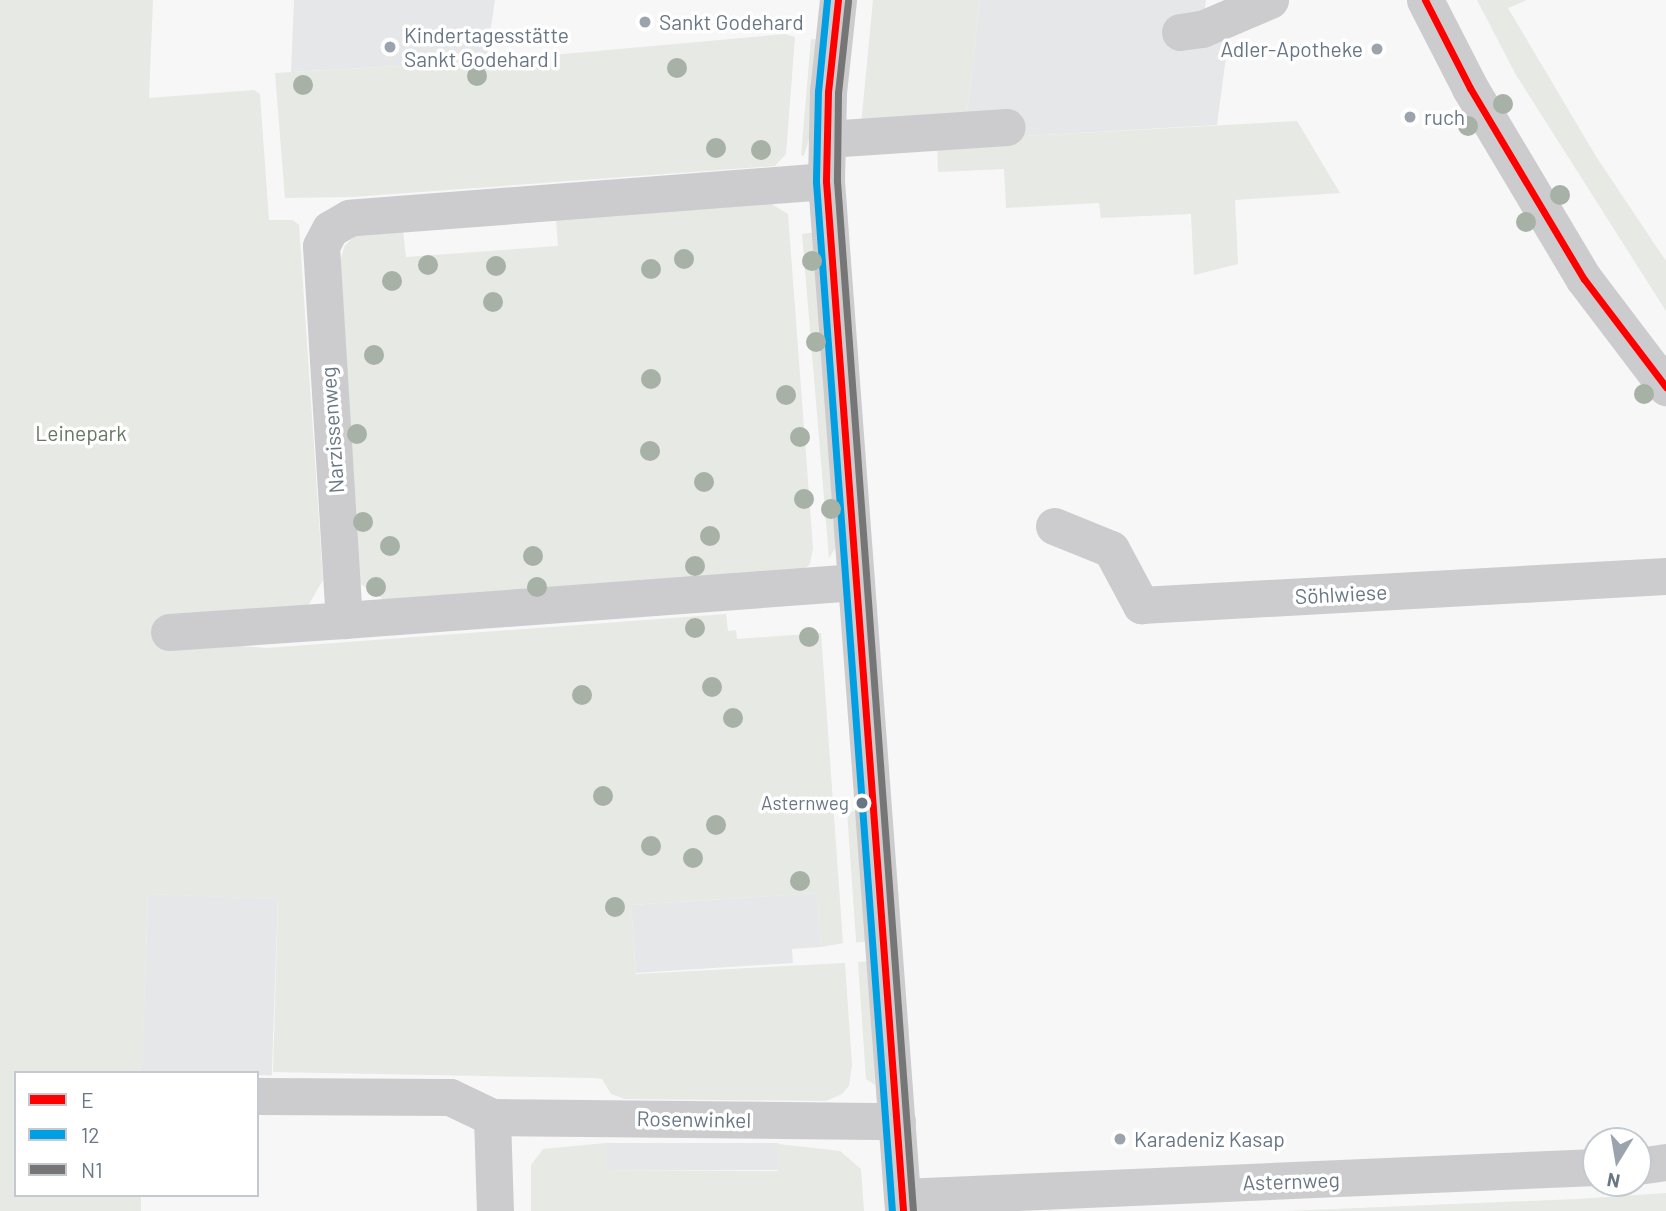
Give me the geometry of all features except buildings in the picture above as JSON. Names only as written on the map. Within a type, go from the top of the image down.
[{"type":"street","points":[[838,0],[826,181],[902,1204]]},
{"type":"street","points":[[1180,32],[1202,29],[1270,0]]},
{"type":"street","points":[[1425,0],[1470,88],[1584,279],[1666,387]]},
{"type":"street","points":[[827,139],[1007,127]]},
{"type":"street","name":"Narzissenweg","points":[[344,621],[321,246],[330,229],[349,218],[826,181]]},
{"type":"street","name":"Söhlwiese","points":[[1054,526],[1111,549],[1141,605],[1666,576]]},
{"type":"street","points":[[169,632],[856,582]]},
{"type":"street","name":"Rosenwinkel","points":[[259,1096],[450,1097],[492,1117],[897,1121]]},
{"type":"street","points":[[492,1117],[495,1211]]},
{"type":"street","name":"Asternweg","points":[[902,1204],[1582,1168]]},
{"type":"shaded area","name":"Kindertagesstätte Sankt Godehard I","points":[[294,0],[495,0],[486,61],[291,72]]},
{"type":"shaded area","points":[[980,0],[1206,0],[1201,38],[1228,42],[1217,125],[989,138],[967,112]]},
{"type":"shaded area","points":[[817,893],[821,947],[792,949],[793,963],[636,973],[631,905]]},
{"type":"shaded area","points":[[148,894],[278,899],[272,1075],[259,1075],[259,1071],[142,1071]]},
{"type":"shaded area","points":[[606,1143],[778,1143],[778,1170],[606,1170]]},
{"type":"green space","name":"Leinepark","points":[[0,0],[153,0],[149,98],[254,90],[260,94],[269,220],[293,220],[299,225],[323,580],[308,606],[212,644],[267,648],[726,614],[728,631],[736,630],[737,639],[821,633],[843,943],[821,947],[817,893],[631,905],[636,974],[845,963],[852,1065],[849,1086],[842,1094],[826,1101],[625,1099],[611,1094],[602,1079],[594,1078],[273,1072],[278,899],[148,894],[142,1071],[14,1071],[14,1197],[141,1197],[141,1211],[0,1211]]},
{"type":"green space","points":[[873,0],[980,0],[967,112],[861,125]]},
{"type":"green space","points":[[1477,0],[1527,0],[1508,8],[1597,158],[1666,261],[1666,311],[1516,75]]},
{"type":"green space","points":[[785,34],[795,37],[786,154],[775,166],[352,197],[285,198],[275,73],[486,61]]},
{"type":"green space","points":[[811,39],[820,40],[815,119],[804,156],[801,155]]},
{"type":"green space","points":[[1297,121],[1340,193],[1235,200],[1238,264],[1194,275],[1191,214],[1101,218],[1099,203],[1006,208],[1004,169],[938,172],[937,141]]},
{"type":"green space","points":[[770,203],[788,214],[813,548],[810,564],[803,570],[384,600],[358,582],[340,263],[344,247],[357,233],[403,230],[406,257],[558,246],[556,219]]},
{"type":"green space","points":[[816,232],[839,543],[829,558],[802,234]]},
{"type":"green space","points":[[858,811],[867,942],[856,942],[847,812]]},
{"type":"green space","points":[[869,961],[875,1085],[866,1079],[858,962]]},
{"type":"green space","points":[[606,1143],[606,1170],[778,1171],[778,1144],[840,1151],[861,1169],[864,1211],[531,1211],[531,1165],[543,1149]]},
{"type":"green space","points":[[1666,1193],[1666,1211],[1286,1211],[1652,1197],[1652,1194]]},
{"type":"transit line","name":"12","points":[[827,0],[818,91],[816,182],[892,1211]]},
{"type":"transit line","name":"E","points":[[838,0],[828,92],[826,181],[903,1211]]},
{"type":"transit line","name":"E","points":[[1425,0],[1470,88],[1584,279],[1666,387]]},
{"type":"transit line","name":"N1","points":[[848,1],[838,93],[837,181],[913,1210]]},
{"type":"place","name":"Sankt Godehard","points":[[645,22]]},
{"type":"place","name":"Kindertagesstätte Sankt Godehard I","points":[[390,47]]},
{"type":"place","name":"Adler-Apotheke","points":[[1377,49]]},
{"type":"place","name":"ruch","points":[[1410,117]]},
{"type":"place","name":"Asternweg","points":[[862,803]]},
{"type":"place","name":"Karadeniz Kasap","points":[[1120,1139]]}]
